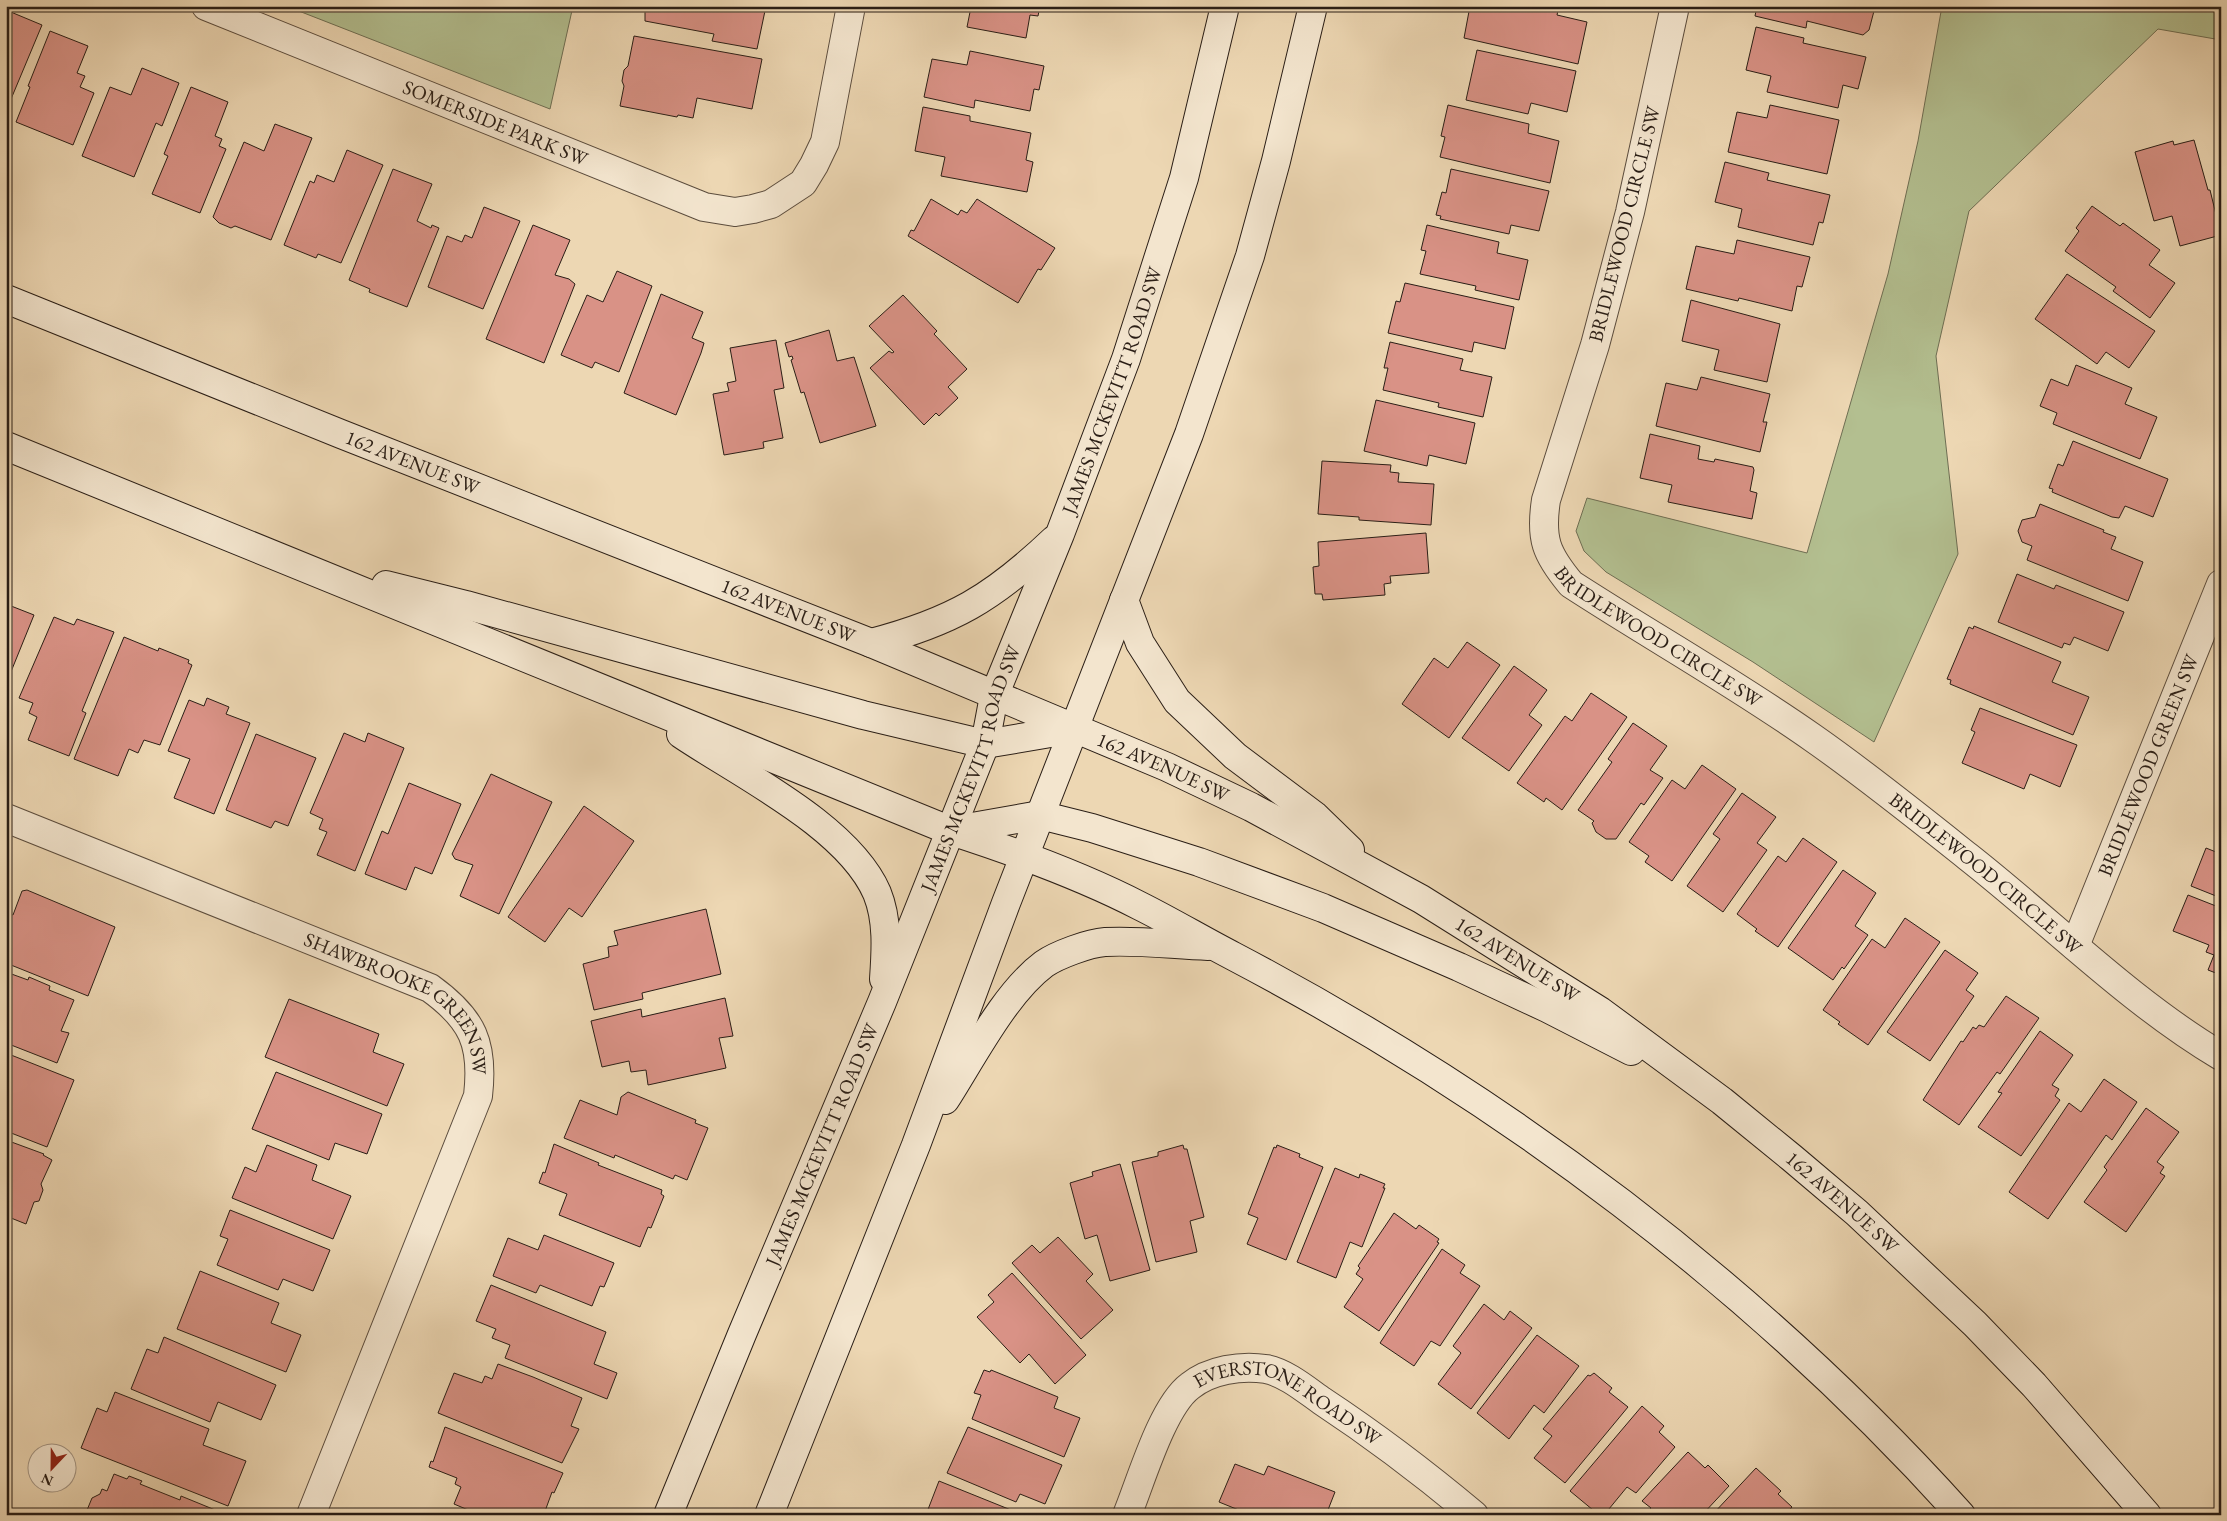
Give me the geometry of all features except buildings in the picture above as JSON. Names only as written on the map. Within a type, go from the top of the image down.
[{"type":"main road","name":"SOMERSIDE PARK SW","points":[[206,6],[704,207],[735,212],[771,204],[803,183],[814,165],[825,142],[851,6]]},
{"type":"main road","name":"JAMES MCKEVITT ROAD SW","points":[[668,1515],[745,1325],[882,1002],[985,744],[994,696],[1060,534],[1126,359],[1184,178],[1225,6]]},
{"type":"main road","points":[[769,1515],[916,1145],[1040,815],[1189,434],[1250,256],[1276,161],[1313,6]]},
{"type":"main road","name":"BRIDLEWOOD CIRCLE SW","points":[[1675,6],[1630,212],[1596,345],[1546,500],[1542,526],[1548,550],[1557,568],[1571,584],[1713,672],[1814,738],[1968,856],[2075,946],[2198,1042],[2221,1056]]},
{"type":"main road","name":"162 AVENUE SW","points":[[6,299],[341,434],[871,643],[1167,767],[1251,807],[1421,899],[1600,1011],[1706,1089],[1857,1213],[1975,1324],[2034,1385],[2147,1515]]},
{"type":"main road","points":[[6,446],[300,564],[643,707],[951,831],[1026,856],[1139,906],[1288,985],[1453,1084],[1573,1166],[1669,1240],[1787,1340],[1922,1472],[1961,1515]]},
{"type":"main road","points":[[871,643],[944,620],[992,594],[1019,574],[1060,534]]},
{"type":"main road","points":[[300,564],[466,605],[864,715],[985,744],[1074,729]]},
{"type":"main road","name":"BRIDLEWOOD GREEN SW","points":[[2075,946],[2221,584]]},
{"type":"main road","points":[[1124,600],[1140,643],[1176,701],[1235,756],[1315,816],[1375,874]]},
{"type":"main road","points":[[643,707],[719,760],[805,814],[838,842],[865,873],[876,892],[883,913],[886,946],[882,1002]]},
{"type":"main road","points":[[951,831],[1040,815],[1092,828],[1199,862],[1323,908],[1547,1008],[1706,1089]]},
{"type":"main road","name":"SHAWBROOKE GREEN SW","points":[[6,818],[430,988],[458,1011],[466,1022],[476,1044],[481,1069],[478,1096],[311,1515]]},
{"type":"main road","points":[[916,1145],[997,1019],[1021,987],[1045,963],[1078,948],[1104,942],[1214,946]]},
{"type":"main road","name":"EVERSTONE ROAD SW","points":[[1127,1515],[1167,1415],[1179,1398],[1190,1386],[1202,1379],[1225,1369],[1247,1368],[1267,1369],[1287,1377],[1393,1450],[1474,1515]]},
{"type":"green space","points":[[286,6],[573,6],[550,109]]},
{"type":"green space","points":[[1942,6],[2221,6],[2221,40],[2158,29],[1969,211],[1936,356],[1958,554],[1874,742],[1753,662],[1606,572],[1584,551],[1576,531],[1587,498],[1807,553],[1888,274],[1918,141]]}]
